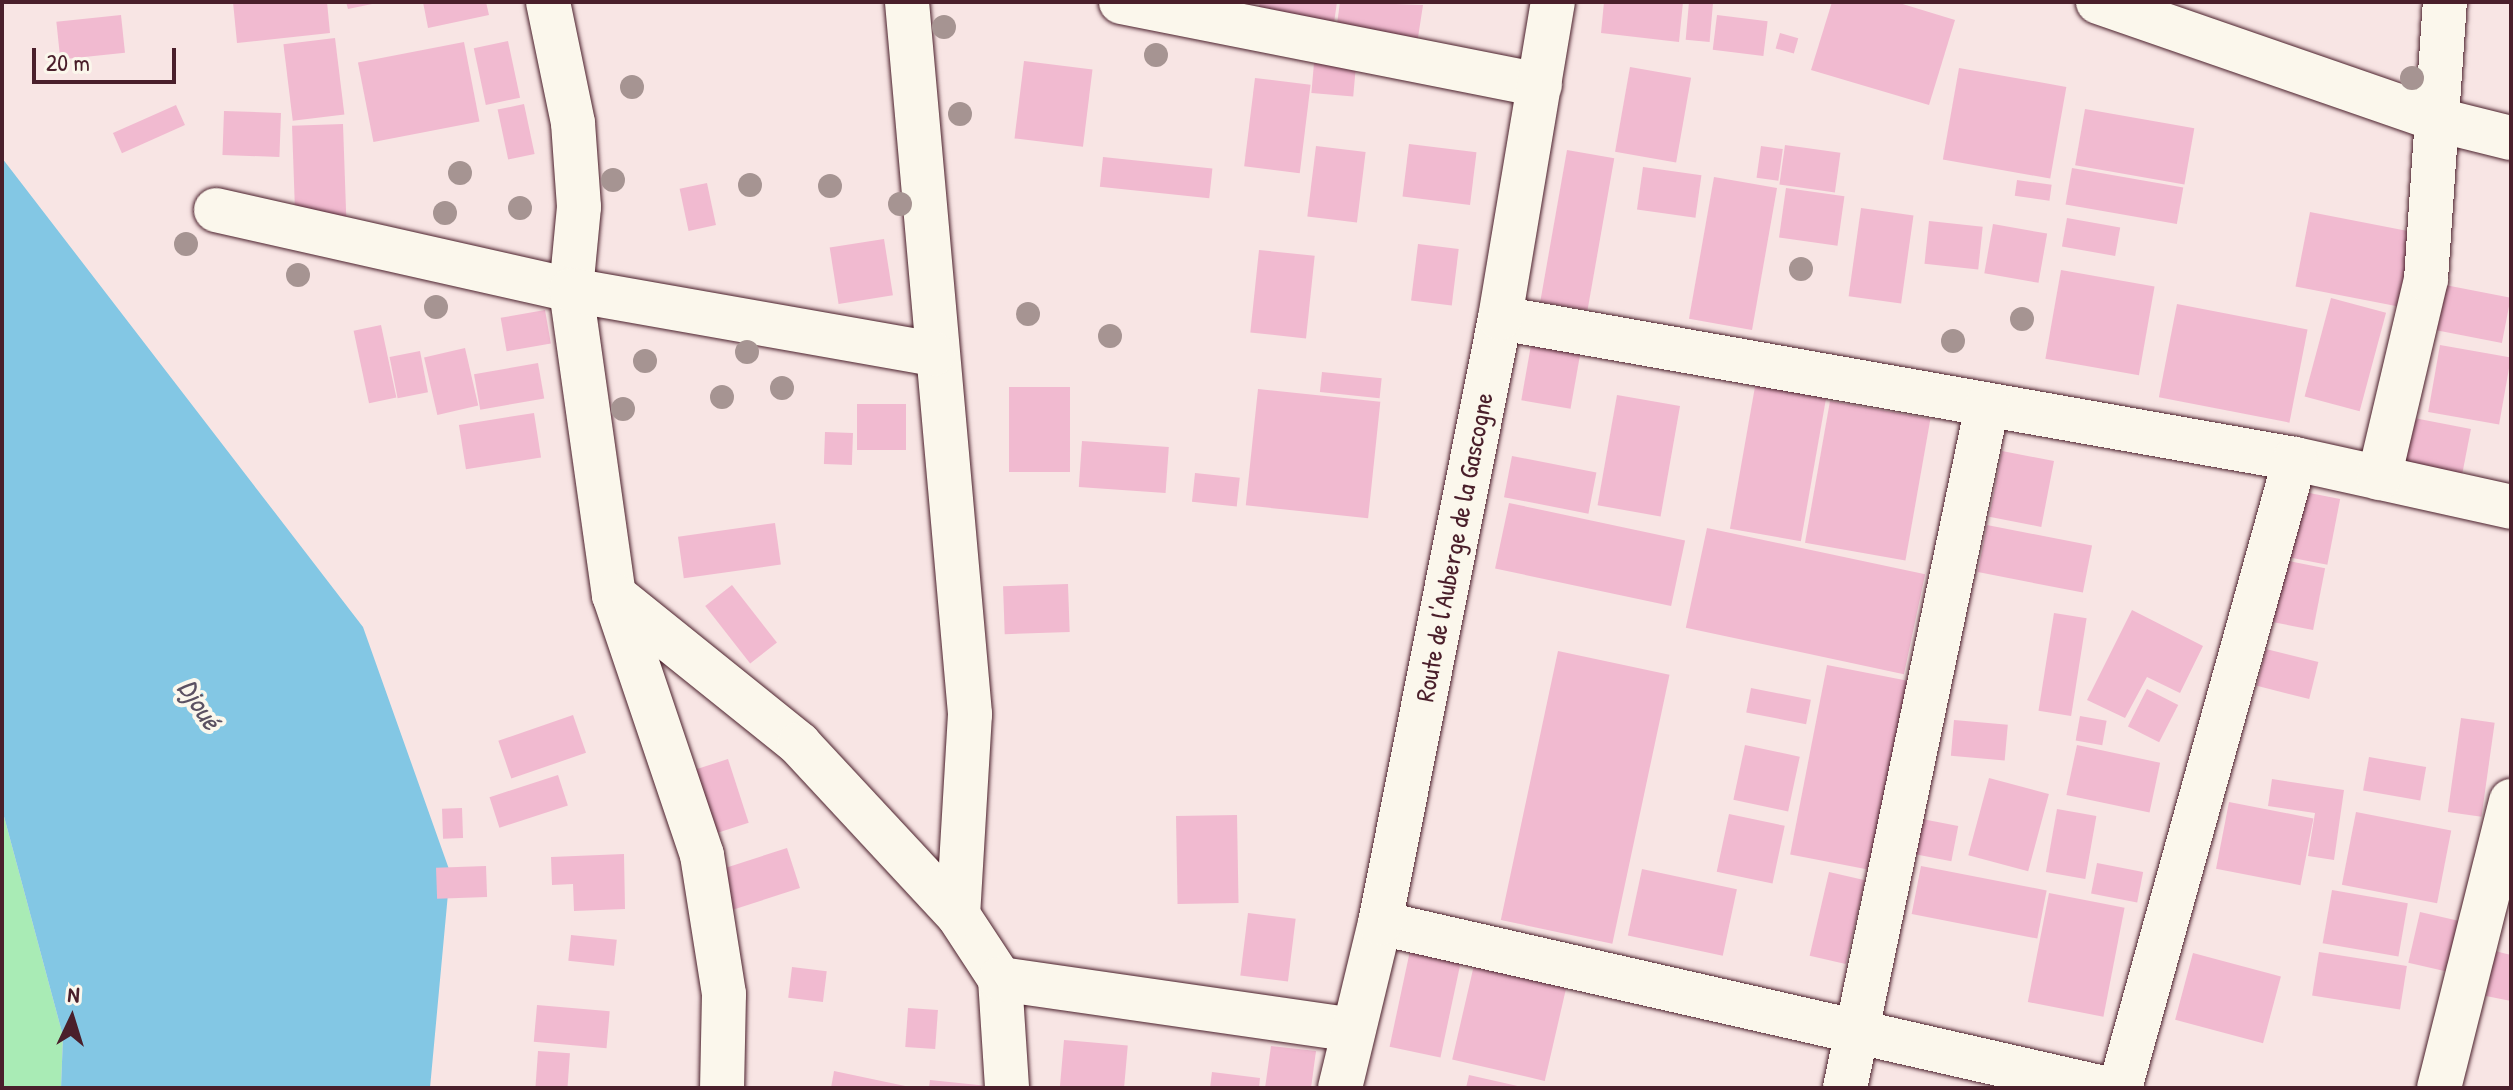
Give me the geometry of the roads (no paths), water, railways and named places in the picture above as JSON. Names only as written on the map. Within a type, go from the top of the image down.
[{"type":"street","points":[[548,2],[573,123],[579,207],[571,290],[614,595],[702,855],[724,994],[722,1088]]},
{"type":"street","points":[[907,2],[933,354],[970,714],[958,915]]},
{"type":"street","points":[[1121,2],[1540,85]]},
{"type":"street","name":"Route de l'Auberge de la Gascogne","points":[[1340,1088],[1380,923],[1500,318],[1553,2]]},
{"type":"street","points":[[2098,2],[2438,120],[2511,138]]},
{"type":"street","points":[[2379,478],[2426,279],[2445,2]]},
{"type":"street","points":[[216,210],[571,290],[933,354]]},
{"type":"street","points":[[1500,318],[2295,459],[2511,507]]},
{"type":"street","points":[[1845,1088],[1987,406]]},
{"type":"street","points":[[2120,1088],[2295,459]]},
{"type":"street","points":[[614,595],[799,744],[958,915],[1000,979],[1007,1088]]},
{"type":"street","points":[[2439,1088],[2511,801]]},
{"type":"street","points":[[1380,923],[2104,1088]]},
{"type":"street","points":[[1000,979],[1353,1030]]},
{"type":"water","name":"Djoué","points":[[2,158],[363,627],[450,872],[430,1088],[61,1088],[63,1036],[2,809]]}]
